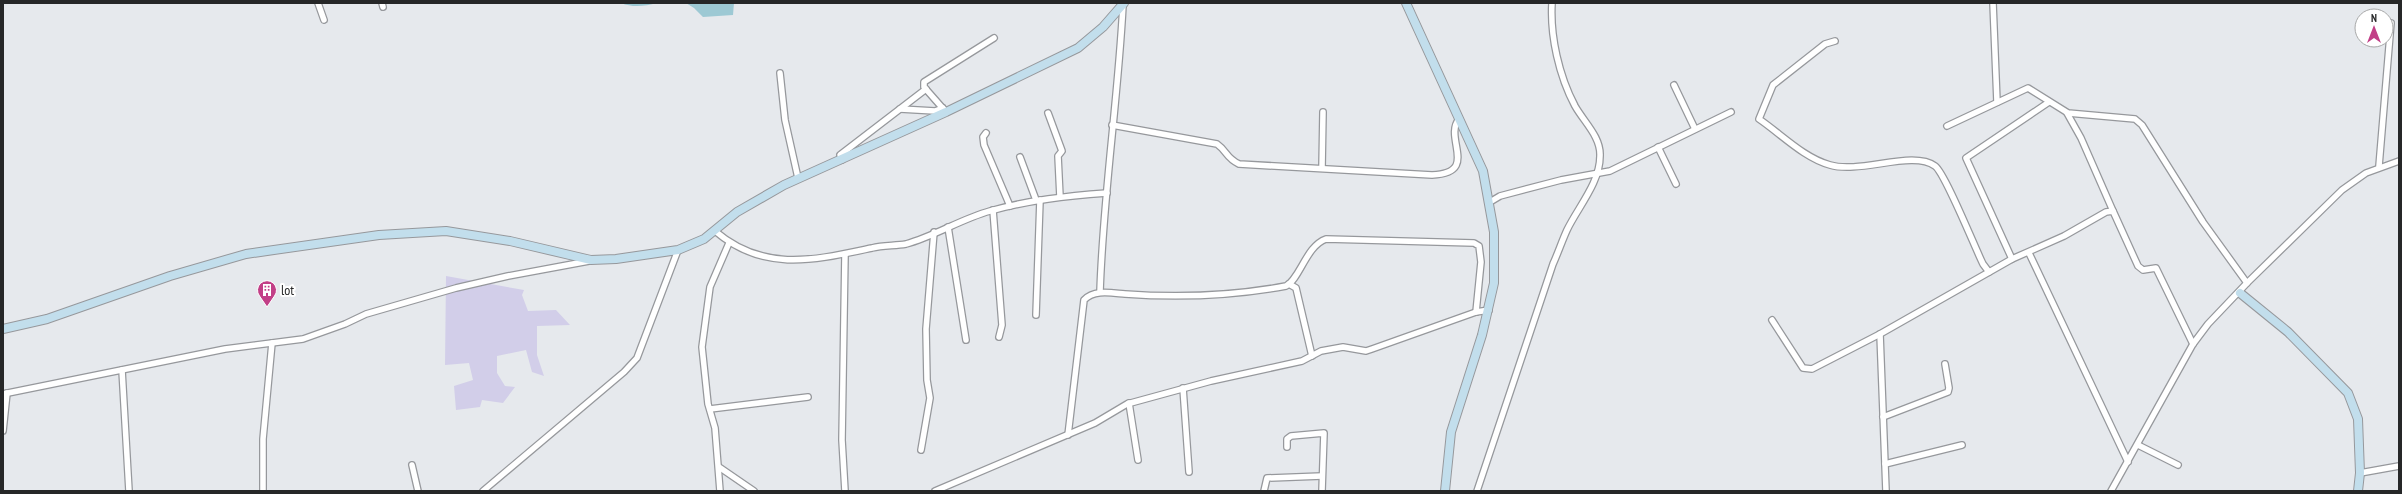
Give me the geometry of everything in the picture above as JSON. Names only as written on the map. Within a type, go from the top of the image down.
[{"type":"street","points":[[318,3],[324,20]]},
{"type":"street","points":[[1406,3],[1483,171],[1490,202],[1495,272],[1488,310],[1451,432],[1445,491]]},
{"type":"street","points":[[1477,491],[1553,264],[1567,231],[1598,174],[1600,157],[1599,144],[1572,99],[1560,64],[1553,23],[1552,3]]},
{"type":"street","points":[[1993,3],[1997,102]]},
{"type":"street","points":[[3,329],[47,319],[170,276],[246,254],[379,235],[446,231],[510,241],[591,260],[602,261],[678,250],[704,239],[737,212],[798,178],[842,160],[944,110],[1078,48],[1104,27],[1123,4]]},
{"type":"street","points":[[1100,292],[1112,125],[1120,54],[1123,4]]},
{"type":"street","points":[[944,110],[926,89],[924,82],[932,75],[994,38]]},
{"type":"street","points":[[1835,41],[1825,44],[1773,85],[1759,119],[1813,157],[1829,165],[1856,167],[1913,159],[1925,161],[1935,166],[1944,181],[1989,272]]},
{"type":"street","points":[[2379,166],[2389,48]]},
{"type":"street","points":[[780,73],[785,120],[798,178]]},
{"type":"street","points":[[1674,86],[1695,130]]},
{"type":"street","points":[[1948,126],[2028,88],[2067,113],[2133,118],[2139,122],[2203,222],[2246,283]]},
{"type":"street","points":[[842,160],[840,155],[926,89]]},
{"type":"street","points":[[2012,259],[1966,158],[2049,102]]},
{"type":"street","points":[[900,109],[935,111],[944,110]]},
{"type":"street","points":[[1322,168],[1323,112]]},
{"type":"street","points":[[1490,202],[1500,196],[1561,180],[1610,171],[1730,112]]},
{"type":"street","points":[[1048,113],[1062,151],[1058,156],[1060,197]]},
{"type":"street","points":[[2067,113],[2081,138],[2140,268],[2144,270],[2156,268],[2193,344]]},
{"type":"street","points":[[1112,125],[1217,144],[1222,148],[1227,157],[1239,164],[1432,175],[1448,172],[1456,165],[1459,157],[1454,130],[1459,119]]},
{"type":"street","points":[[986,133],[982,140],[1010,206]]},
{"type":"street","points":[[1658,147],[1676,184]]},
{"type":"street","points":[[1020,157],[1038,200],[1036,315]]},
{"type":"street","points":[[2111,491],[2193,344],[2208,324],[2240,293],[2246,283],[2342,190],[2353,181],[2379,166],[2399,161]]},
{"type":"street","points":[[715,231],[729,243],[754,255],[792,261],[845,254],[874,247],[905,244],[993,210],[1010,206],[1060,197],[1107,193]]},
{"type":"street","points":[[993,210],[1002,325],[999,338]]},
{"type":"street","points":[[1772,320],[1803,368],[1808,370],[1880,334],[2012,259],[2029,253],[2106,212],[2113,211]]},
{"type":"street","points":[[948,227],[966,340]]},
{"type":"street","points":[[922,450],[930,398],[927,380],[926,329],[934,232]]},
{"type":"street","points":[[1068,435],[1084,300],[1100,292],[1199,297],[1237,294],[1289,284],[1293,282],[1297,270],[1316,245],[1326,239],[1474,243],[1479,246],[1481,262],[1476,312]]},
{"type":"street","points":[[720,491],[719,467],[701,359],[710,286],[729,243]]},
{"type":"street","points":[[483,491],[624,372],[637,358],[678,250]]},
{"type":"street","points":[[2029,253],[2128,462]]},
{"type":"street","points":[[845,254],[842,440],[845,491]]},
{"type":"street","points":[[3,431],[5,393],[225,349],[303,339],[345,324],[366,314],[456,288],[591,260]]},
{"type":"street","points":[[1289,284],[1296,288],[1312,356]]},
{"type":"street","points":[[2240,293],[2288,332],[2348,393],[2358,419],[2360,473],[2358,491]]},
{"type":"street","points":[[935,491],[1068,435],[1129,404],[1183,388],[1302,362],[1321,351],[1343,346],[1366,351],[1372,350],[1476,312],[1488,310]]},
{"type":"street","points":[[1880,334],[1886,491]]},
{"type":"street","points":[[263,491],[263,439],[272,343]]},
{"type":"street","points":[[1883,417],[1948,392],[1950,388],[1945,364]]},
{"type":"street","points":[[122,370],[129,491]]},
{"type":"street","points":[[1183,388],[1189,472]]},
{"type":"street","points":[[710,409],[808,397]]},
{"type":"street","points":[[1129,404],[1138,460]]},
{"type":"street","points":[[1287,447],[1287,438],[1291,436],[1324,434],[1322,491]]},
{"type":"street","points":[[1885,464],[1962,445]]},
{"type":"street","points":[[2138,445],[2178,465]]},
{"type":"street","points":[[412,465],[418,491]]},
{"type":"street","points":[[2360,473],[2399,466]]},
{"type":"street","points":[[719,467],[754,491]]},
{"type":"street","points":[[1264,491],[1267,478],[1322,476]]},
{"type":"shaded area","points":[[446,276],[524,290],[522,295],[528,311],[556,310],[570,325],[537,326],[537,355],[544,376],[532,372],[526,350],[497,356],[497,373],[505,386],[515,387],[503,403],[482,400],[480,407],[456,410],[454,386],[473,380],[469,363],[445,365]]},
{"type":"water","points":[[621,3],[657,3],[630,6]]},
{"type":"water","points":[[686,3],[734,3],[733,15],[703,17],[694,8]]},
{"type":"place","name":"lot","points":[[267,307]]}]
